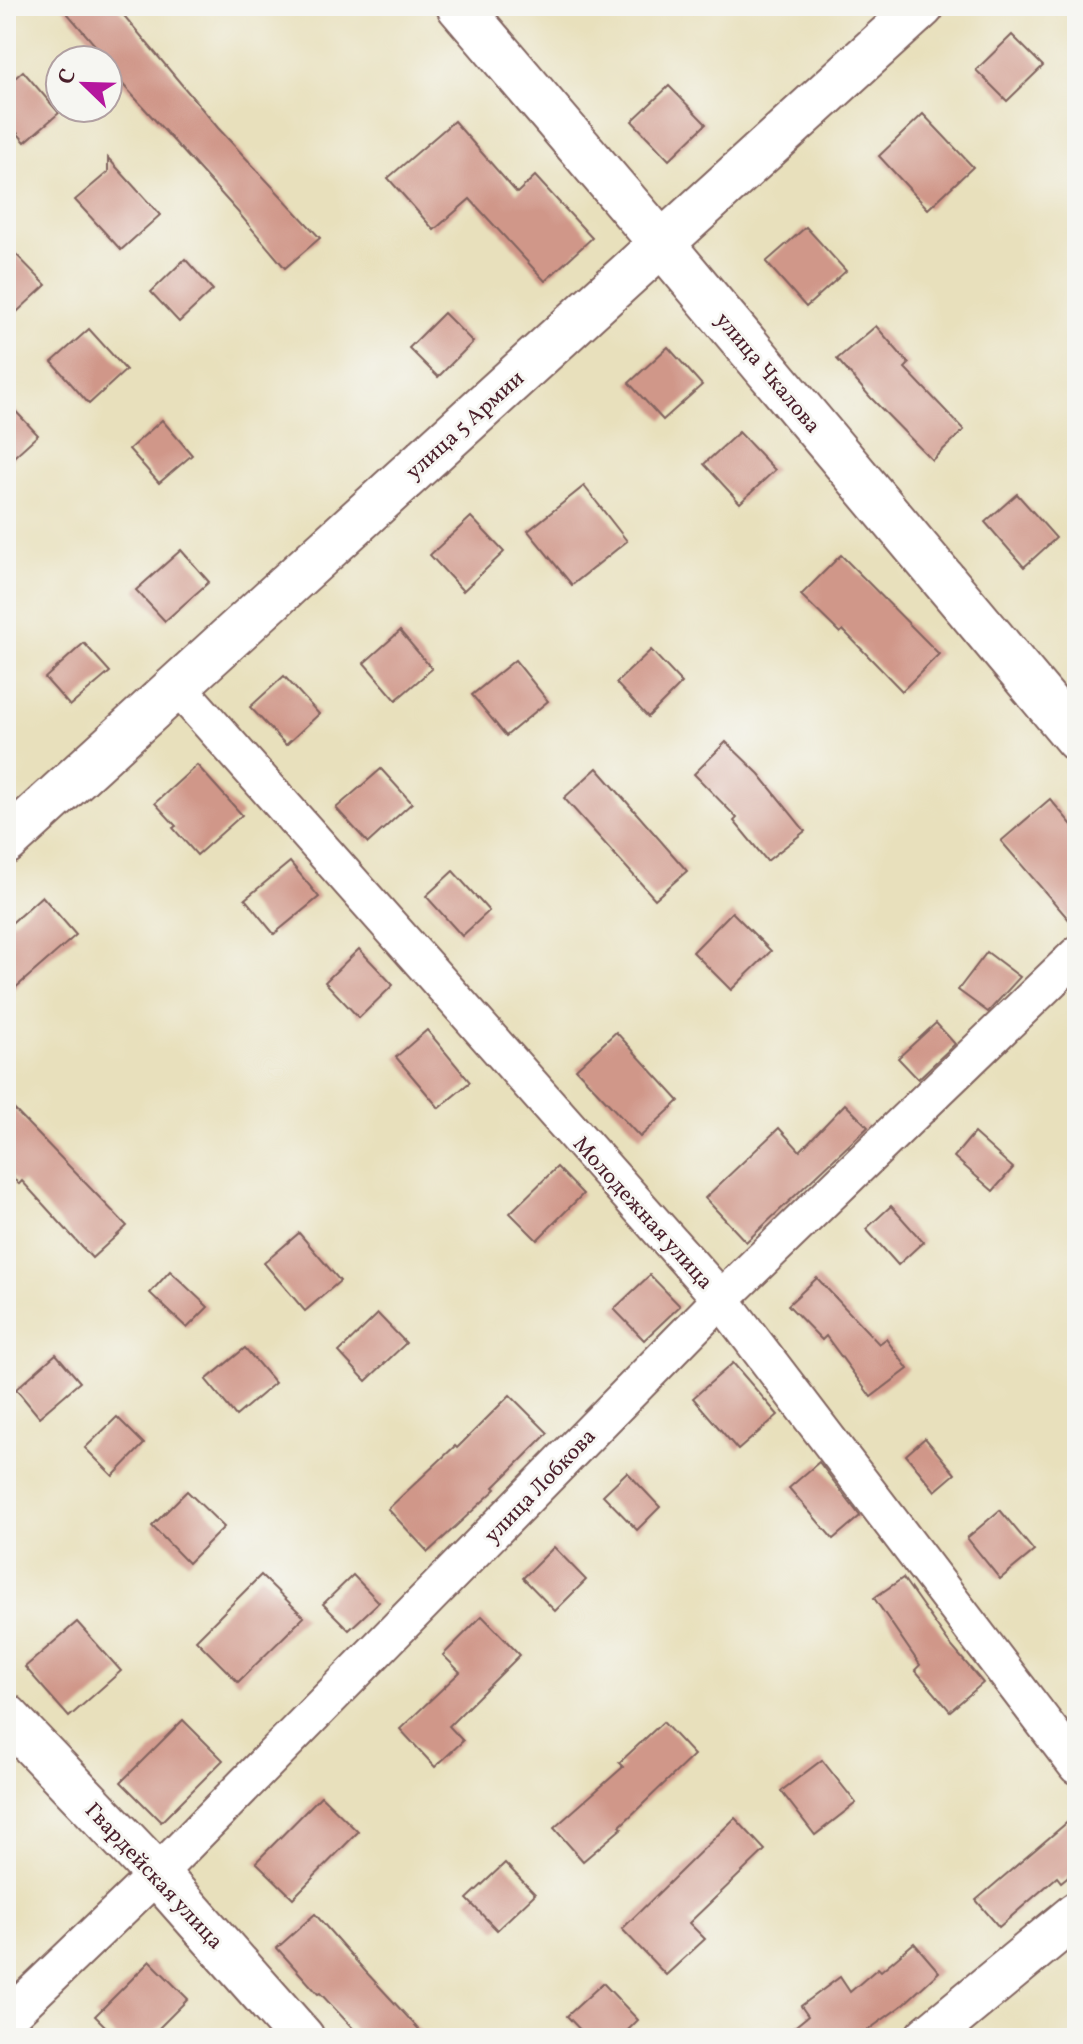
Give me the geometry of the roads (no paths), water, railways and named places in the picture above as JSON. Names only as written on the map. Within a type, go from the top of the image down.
[{"type":"main road","name":"улица Чкалова","points":[[459,6],[1077,739]]},
{"type":"main road","name":"улица 5 Армии","points":[[6,842],[922,6]]},
{"type":"main road","name":"Гвардейская улица","points":[[6,1716],[157,1874],[302,2038]]},
{"type":"main road","points":[[927,2038],[1077,1914]]},
{"type":"street","name":"Молодежная улица","points":[[177,686],[721,1299],[1077,1766]]},
{"type":"street","name":"улица Лобкова","points":[[6,2019],[157,1874],[721,1299],[1077,955]]}]
